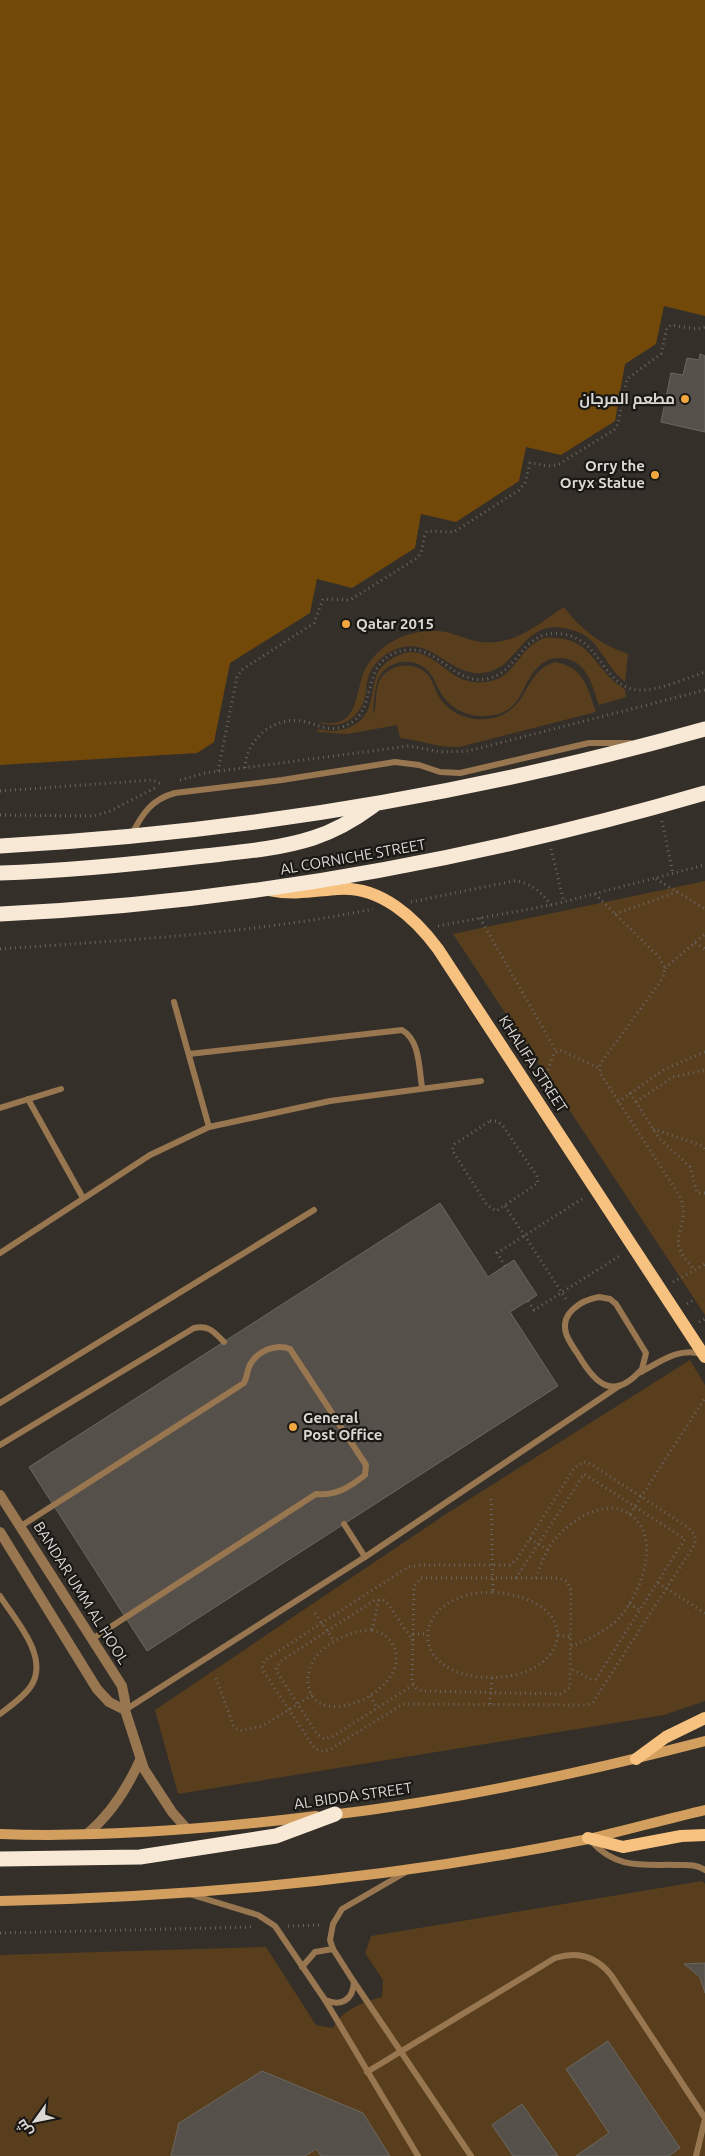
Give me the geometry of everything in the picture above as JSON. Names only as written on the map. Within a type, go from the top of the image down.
[{"type":"highway","points":[[0,846],[130,837],[237,825],[374,805],[509,780],[705,729]]},
{"type":"highway","name":"AL CORNICHE STREET","points":[[0,914],[125,905],[269,890],[453,858],[548,836],[705,794]]},
{"type":"highway","points":[[0,873],[131,864],[281,845],[312,838],[333,830],[356,818],[374,805]]},
{"type":"highway","points":[[0,1858],[140,1857],[276,1836],[335,1814]]},
{"type":"main road","name":"KHALIFA STREET","points":[[269,890],[297,894],[339,888],[368,893],[395,905],[418,924],[438,949],[704,1356]]},
{"type":"main road","points":[[636,1759],[666,1737],[705,1718]]},
{"type":"main road","name":"AL BIDDA STREET","points":[[0,1834],[87,1834],[245,1825],[335,1814],[482,1791],[636,1759],[705,1741]]},
{"type":"main road","points":[[0,1901],[78,1899],[185,1892],[410,1870],[588,1838],[705,1810]]},
{"type":"main road","points":[[588,1838],[623,1847],[680,1836],[705,1835]]},
{"type":"street","name":"BANDAR UMM AL HOOL","points":[[0,1495],[122,1686],[125,1702],[124,1710],[140,1760],[160,1795],[187,1828]]},
{"type":"street","points":[[0,1532],[97,1689],[109,1702],[124,1710]]},
{"type":"street","points":[[87,1834],[108,1815],[125,1792],[140,1760]]},
{"type":"lane","points":[[130,837],[148,807],[161,798],[175,793],[282,780],[384,763],[406,762],[440,772],[460,773],[589,743],[646,745]]},
{"type":"lane","points":[[174,1002],[209,1127]]},
{"type":"lane","points":[[189,1054],[402,1030],[408,1033],[415,1044],[422,1087]]},
{"type":"lane","points":[[0,1252],[150,1155],[209,1127],[330,1101],[422,1087],[481,1081]]},
{"type":"lane","points":[[0,1108],[61,1088]]},
{"type":"lane","points":[[28,1099],[83,1198]]},
{"type":"lane","points":[[0,1403],[314,1210]]},
{"type":"lane","points":[[619,1386],[604,1385],[593,1378],[567,1337],[566,1319],[573,1309],[583,1302],[599,1297],[610,1299],[616,1304],[646,1353],[645,1364],[636,1375]]},
{"type":"lane","points":[[0,1445],[194,1328],[204,1326],[212,1330],[224,1342]]},
{"type":"lane","points":[[21,1526],[244,1383],[249,1366],[269,1348],[281,1346],[290,1349],[366,1465],[365,1475],[354,1483],[338,1493],[316,1494],[92,1639]]},
{"type":"lane","points":[[124,1710],[365,1556],[636,1375],[675,1355],[689,1352],[704,1356]]},
{"type":"lane","points":[[344,1524],[365,1556]]},
{"type":"lane","points":[[0,1596],[30,1645],[36,1662],[36,1672],[31,1685],[0,1714]]},
{"type":"lane","points":[[588,1838],[611,1859],[626,1864],[694,1865],[705,1870]]},
{"type":"lane","points":[[410,1870],[342,1909],[333,1924],[330,1940],[333,1949],[354,1982],[471,2156]]},
{"type":"lane","points":[[185,1892],[267,1919],[281,1933],[325,2000],[418,2156]]},
{"type":"lane","points":[[302,1967],[315,1952],[333,1949]]},
{"type":"lane","points":[[368,2072],[401,2050],[555,1958],[565,1955],[586,1956],[604,1966],[611,1975],[705,2119],[696,2156]]},
{"type":"lane","points":[[325,2000],[341,2003],[349,1998],[354,1991],[354,1982]]},
{"type":"path","points":[[218,771],[237,677],[243,669],[314,623],[323,599],[350,600],[417,558],[421,554],[427,531],[454,532],[519,490],[525,483],[530,462],[551,466],[559,464],[614,430],[618,424],[627,379],[661,354],[669,326],[698,330],[705,327]]},
{"type":"path","points":[[245,768],[245,759],[253,742],[269,728],[289,721],[300,721],[327,729],[336,729],[350,724],[357,718],[366,704],[368,687],[375,670],[389,657],[406,650],[433,655],[465,678],[485,679],[503,672],[522,650],[537,638],[556,634],[567,635],[586,643],[611,676],[631,689],[647,690],[705,672]]},
{"type":"path","points":[[177,782],[194,775],[218,771],[410,746],[441,752],[468,751],[705,690]]},
{"type":"path","points":[[0,791],[153,780],[163,785]]},
{"type":"path","points":[[0,815],[94,816],[110,811],[163,785],[170,784]]},
{"type":"path","points":[[658,807],[673,874]]},
{"type":"path","points":[[548,836],[564,902]]},
{"type":"path","points":[[435,926],[551,905],[705,865]]},
{"type":"path","points":[[655,879],[705,909]]},
{"type":"path","points":[[422,900],[514,880],[536,888],[551,905]]},
{"type":"path","points":[[614,914],[677,892]]},
{"type":"path","points":[[595,894],[659,957],[665,968]]},
{"type":"path","points":[[0,948],[154,938],[330,918]]},
{"type":"path","points":[[480,918],[556,1051]]},
{"type":"path","points":[[599,1068],[663,978],[665,968],[705,934]]},
{"type":"path","points":[[694,943],[705,949]]},
{"type":"path","points":[[556,1051],[569,1052],[599,1068],[602,1079],[684,1204],[680,1249],[694,1270]]},
{"type":"path","points":[[543,1084],[556,1051]]},
{"type":"path","points":[[618,1102],[665,1069],[705,1052]]},
{"type":"path","points":[[636,1102],[672,1077],[705,1070]]},
{"type":"path","points":[[630,1093],[659,1138],[690,1167],[697,1193],[705,1193]]},
{"type":"path","points":[[493,1121],[502,1126],[538,1179],[537,1186],[505,1206],[496,1210],[490,1209],[452,1153],[455,1144],[493,1121]]},
{"type":"path","points":[[653,1129],[703,1146],[705,1150]]},
{"type":"path","points":[[505,1266],[497,1253],[596,1190]]},
{"type":"path","points":[[505,1206],[573,1309]]},
{"type":"path","points":[[528,1301],[534,1310],[633,1247]]},
{"type":"path","points":[[673,1282],[705,1264]]},
{"type":"path","points":[[687,1304],[695,1299]]},
{"type":"path","points":[[699,1322],[705,1319]]},
{"type":"path","points":[[630,1514],[705,1398]]},
{"type":"path","points":[[580,1463],[591,1464],[689,1528],[695,1535],[695,1544],[590,1704],[403,1704],[329,1750],[322,1752],[312,1746],[264,1672],[263,1663],[267,1657],[408,1567],[422,1565],[510,1565],[530,1539],[574,1468],[580,1463]]},
{"type":"path","points":[[516,1578],[584,1474],[685,1539],[596,1679],[590,1679],[571,1668]]},
{"type":"path","points":[[491,1499],[493,1592]]},
{"type":"path","points":[[536,1578],[548,1550],[571,1525],[591,1513],[614,1508],[630,1514],[644,1532],[646,1553],[641,1581],[630,1604],[604,1630],[570,1646]]},
{"type":"path","points":[[530,1539],[548,1550]]},
{"type":"path","points":[[425,1577],[559,1578],[569,1585],[571,1685],[564,1693],[423,1691],[413,1685],[414,1586],[417,1580],[425,1577]]},
{"type":"path","points":[[658,1583],[705,1613]]},
{"type":"path","points":[[493,1592],[515,1595],[541,1607],[553,1620],[558,1636],[554,1652],[536,1666],[514,1675],[492,1677],[468,1674],[448,1666],[434,1654],[427,1634],[432,1617],[447,1603],[472,1593],[493,1592]]},
{"type":"path","points":[[379,1599],[388,1604],[413,1642]]},
{"type":"path","points":[[372,1630],[379,1599]]},
{"type":"path","points":[[379,1599],[282,1661],[276,1667],[278,1675],[317,1734],[324,1740],[413,1685]]},
{"type":"path","points":[[630,1604],[640,1610]]},
{"type":"path","points":[[316,1613],[334,1641]]},
{"type":"path","points":[[372,1630],[388,1638],[396,1656],[394,1667],[387,1681],[370,1696],[351,1704],[330,1706],[323,1704],[312,1695],[308,1682],[311,1666],[321,1652],[334,1641],[349,1634],[372,1630]]},
{"type":"path","points":[[413,1634],[427,1634]]},
{"type":"path","points":[[558,1636],[571,1637]]},
{"type":"path","points":[[490,1704],[492,1677]]},
{"type":"path","points":[[216,1678],[234,1728],[240,1731],[263,1726],[312,1695]]},
{"type":"path","points":[[370,1696],[378,1708]]},
{"type":"path","points":[[0,1932],[234,1927]]},
{"type":"shaded area","points":[[0,0],[705,0],[705,316],[664,306],[656,344],[625,364],[615,421],[561,455],[526,447],[519,481],[456,522],[421,514],[415,548],[352,588],[317,579],[310,613],[230,663],[214,742],[197,753],[0,765]]},
{"type":"shaded area","points":[[564,607],[577,623],[592,636],[628,654],[625,682],[612,668],[596,645],[589,639],[572,630],[555,627],[542,630],[531,636],[506,662],[496,669],[483,673],[459,669],[429,651],[418,647],[406,647],[392,651],[381,658],[373,667],[368,678],[366,694],[362,705],[352,718],[346,722],[331,725],[315,721],[329,723],[339,722],[346,718],[355,703],[363,674],[368,665],[374,656],[397,639],[413,633],[437,631],[480,642],[497,642],[524,633]]},
{"type":"shaded area","points":[[545,638],[561,638],[583,647],[614,681],[625,689],[626,697],[599,705],[590,680],[582,667],[570,660],[556,658],[542,663],[537,668],[518,699],[506,711],[477,716],[463,712],[451,705],[441,694],[431,675],[423,666],[402,662],[389,666],[379,677],[375,691],[373,715],[381,678],[385,673],[397,667],[410,666],[422,670],[429,676],[442,702],[454,712],[469,718],[485,719],[493,718],[514,707],[537,674],[544,667],[555,662],[573,669],[579,674],[587,687],[596,712],[459,747],[400,738],[397,725],[348,734],[317,732],[318,729],[333,731],[348,728],[360,720],[369,707],[377,674],[393,658],[406,653],[417,653],[436,661],[464,680],[475,682],[489,681],[500,678],[508,672],[527,650]]},
{"type":"shaded area","points":[[705,881],[705,1315],[453,934]]},
{"type":"shaded area","points":[[690,1360],[705,1385],[705,1701],[664,1715],[178,1794],[155,1710],[446,1514]]},
{"type":"shaded area","points":[[702,1881],[705,1884],[705,2156],[0,2156],[0,1955],[266,1947],[316,2025],[333,2028],[336,2022],[347,2012],[368,2001],[382,1997],[383,1980],[365,1953],[371,1936]]},
{"type":"building","name":"مطعم المرجان","points":[[700,354],[705,356],[705,432],[661,422],[671,373],[683,375],[687,358],[699,360]]},
{"type":"building","name":"General Post Office","points":[[440,1203],[488,1277],[514,1260],[537,1295],[510,1312],[558,1386],[147,1651],[29,1467]]},
{"type":"building","points":[[705,1963],[705,1993],[700,1977],[684,1964]]},
{"type":"building","points":[[608,2041],[680,2148],[669,2156],[576,2156],[609,2133],[566,2069]]},
{"type":"building","points":[[262,2071],[363,2113],[390,2156],[321,2156],[316,2149],[305,2156],[171,2156],[179,2123]]},
{"type":"building","points":[[522,2104],[558,2156],[513,2156],[492,2125]]},
{"type":"place","name":"مطعم المرجان","points":[[685,399]]},
{"type":"place","name":"Orry the Oryx Statue","points":[[655,475]]},
{"type":"place","name":"Qatar 2015","points":[[346,624]]},
{"type":"place","name":"General Post Office","points":[[293,1427]]}]
